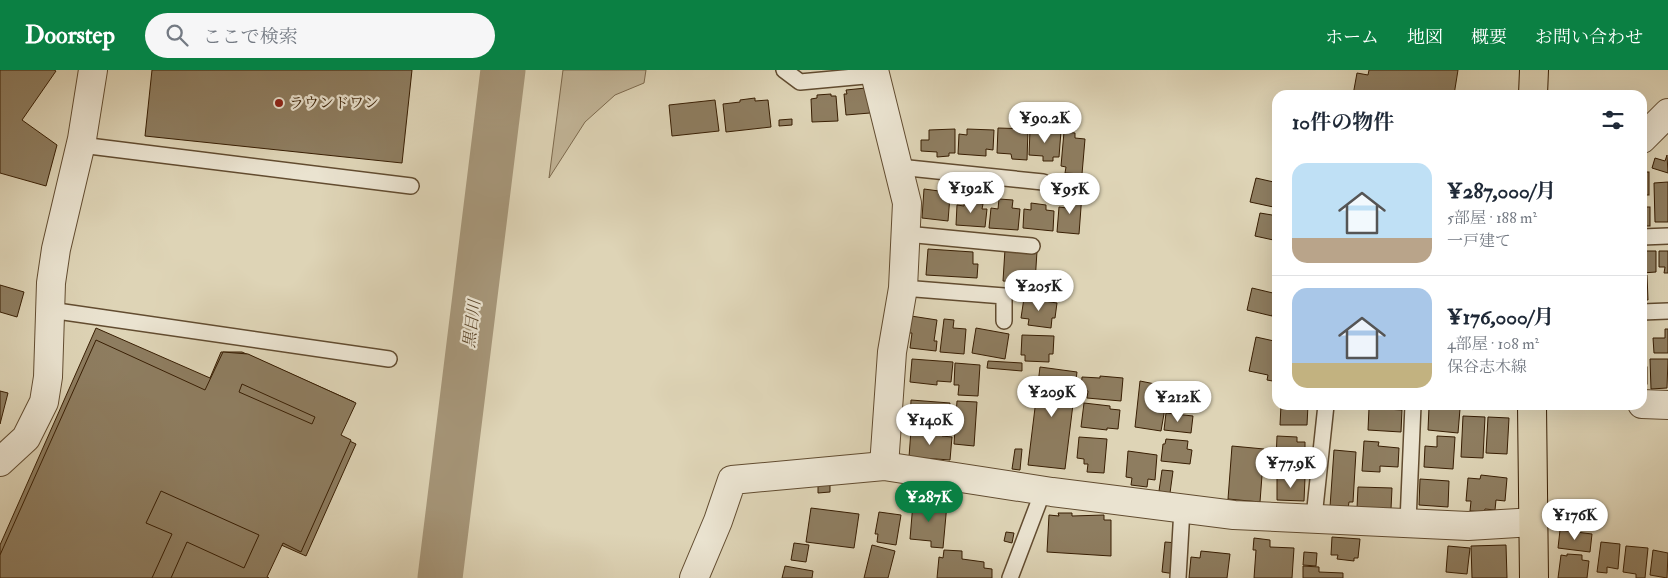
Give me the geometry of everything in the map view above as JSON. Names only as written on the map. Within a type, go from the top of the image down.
[{"type":"main road","points":[[1533,90],[1534,70]]},
{"type":"main road","points":[[1532,410],[1534,578]]},
{"type":"street","points":[[0,462],[26,438],[44,402],[48,377],[50,283],[56,249],[81,145],[94,70]]},
{"type":"street","points":[[875,72],[907,203],[903,288],[892,352],[884,466]]},
{"type":"street","points":[[1647,135],[1666,118]]},
{"type":"street","points":[[1647,404],[1668,405]]},
{"type":"street","points":[[694,578],[718,521],[732,480],[884,466],[1043,491],[1234,515],[1314,517],[1468,526],[1534,522]]},
{"type":"lane","points":[[784,70],[800,82],[875,72]]},
{"type":"lane","points":[[81,145],[411,186]]},
{"type":"lane","points":[[899,167],[1043,182]]},
{"type":"lane","points":[[906,234],[1032,246]]},
{"type":"lane","points":[[1647,237],[1668,236]]},
{"type":"lane","points":[[903,288],[1004,296],[1004,320]]},
{"type":"lane","points":[[50,310],[389,359]]},
{"type":"lane","points":[[1647,312],[1668,312]]},
{"type":"lane","points":[[1314,517],[1325,410]]},
{"type":"lane","points":[[1408,522],[1413,410]]},
{"type":"lane","points":[[1010,578],[1043,491]]},
{"type":"lane","points":[[1178,578],[1182,508]]},
{"type":"shaded area","points":[[563,70],[646,70],[644,83],[615,95],[585,122],[549,178]]},
{"type":"building","points":[[0,70],[56,71],[22,120],[57,145],[46,186],[0,173]]},
{"type":"building","name":"ラウンドワン","points":[[152,70],[412,70],[402,163],[145,136]]},
{"type":"building","points":[[1369,70],[1458,70],[1455,90],[1354,90],[1357,73],[1368,75]]},
{"type":"building","points":[[866,88],[870,113],[846,115],[844,94],[847,94],[846,90]]},
{"type":"building","points":[[831,94],[831,96],[836,96],[838,121],[812,122],[811,99],[817,98],[817,95]]},
{"type":"building","points":[[755,98],[755,101],[768,100],[771,127],[726,132],[723,104]]},
{"type":"building","points":[[715,100],[719,131],[672,136],[669,105]]},
{"type":"building","points":[[792,119],[792,125],[779,126],[779,120]]},
{"type":"building","points":[[998,128],[1028,129],[1027,160],[1012,159],[1011,154],[997,153]]},
{"type":"building","points":[[955,129],[955,153],[949,153],[949,156],[937,157],[937,152],[921,151],[921,140],[929,140],[929,130]]},
{"type":"building","points":[[967,129],[994,130],[993,150],[986,149],[986,156],[958,154],[959,134],[967,135]]},
{"type":"building","points":[[1030,130],[1061,131],[1059,157],[1053,157],[1053,161],[1043,161],[1043,156],[1029,155]]},
{"type":"building","points":[[1064,132],[1075,133],[1075,138],[1085,139],[1082,174],[1065,173],[1066,167],[1061,166]]},
{"type":"building","points":[[1667,155],[1668,173],[1652,168],[1655,158],[1665,161]]},
{"type":"building","points":[[1647,172],[1649,172],[1649,195],[1647,195]]},
{"type":"building","points":[[1256,178],[1272,182],[1272,207],[1250,202]]},
{"type":"building","points":[[1668,182],[1668,222],[1655,222],[1654,183]]},
{"type":"building","points":[[924,189],[939,191],[939,195],[950,196],[948,221],[922,218]]},
{"type":"building","points":[[1068,193],[1082,194],[1079,234],[1057,232],[1059,207],[1067,208]]},
{"type":"building","points":[[965,198],[976,199],[976,203],[983,204],[982,209],[987,209],[985,227],[956,225],[957,205],[964,206]]},
{"type":"building","points":[[999,199],[1013,200],[1012,208],[1020,209],[1018,230],[989,228],[991,208],[998,209]]},
{"type":"building","points":[[1031,203],[1046,205],[1046,210],[1054,211],[1053,231],[1023,228],[1024,209],[1031,210]]},
{"type":"building","points":[[1647,207],[1650,207],[1650,226],[1647,226]]},
{"type":"building","points":[[1260,213],[1272,215],[1272,240],[1255,236]]},
{"type":"building","points":[[928,249],[973,252],[973,264],[978,264],[977,278],[926,275]]},
{"type":"building","points":[[1005,249],[1037,251],[1035,283],[1003,281]]},
{"type":"building","points":[[1647,251],[1656,251],[1656,272],[1647,273]]},
{"type":"building","points":[[1659,251],[1668,251],[1668,273],[1664,273],[1665,267],[1659,267]]},
{"type":"building","points":[[0,285],[24,292],[17,317],[0,312]]},
{"type":"building","points":[[1252,288],[1272,293],[1272,316],[1247,310]]},
{"type":"building","points":[[1024,298],[1057,303],[1055,318],[1052,318],[1051,328],[1028,325],[1029,319],[1021,318]]},
{"type":"building","points":[[911,316],[937,320],[934,341],[937,341],[936,351],[910,348],[912,333],[909,333]]},
{"type":"building","points":[[944,319],[954,320],[953,328],[966,329],[964,354],[940,352]]},
{"type":"building","points":[[96,328],[210,378],[221,352],[242,352],[354,402],[339,436],[356,444],[306,556],[279,544],[265,577],[267,578],[0,578],[0,545]]},
{"type":"building","points":[[976,328],[1009,334],[1005,359],[972,353]]},
{"type":"building","points":[[1665,329],[1668,329],[1668,353],[1654,353],[1653,338],[1665,338]]},
{"type":"building","points":[[1022,335],[1054,336],[1053,354],[1049,354],[1049,362],[1025,361],[1025,355],[1021,355]]},
{"type":"building","points":[[1256,337],[1272,341],[1272,381],[1267,380],[1268,375],[1249,371]]},
{"type":"building","points":[[96,340],[205,390],[223,352],[248,354],[356,403],[341,435],[351,440],[301,552],[283,543],[267,577],[269,578],[171,578],[187,542],[244,568],[259,535],[161,491],[146,523],[172,534],[152,578],[0,578],[0,555]],"holes":[[[242,384],[315,417],[312,424],[239,392]]]},
{"type":"building","points":[[912,359],[953,362],[951,382],[937,381],[937,385],[910,382]]},
{"type":"building","points":[[1650,359],[1668,359],[1667,388],[1651,389]]},
{"type":"building","points":[[988,361],[1022,363],[1022,371],[987,368]]},
{"type":"building","points":[[955,363],[980,365],[978,396],[958,395],[959,385],[954,385]]},
{"type":"building","points":[[1040,367],[1077,372],[1065,469],[1028,465]]},
{"type":"building","points":[[1100,376],[1123,378],[1121,401],[1087,398],[1088,391],[1081,390],[1082,377],[1100,378]]},
{"type":"building","points":[[1140,381],[1165,386],[1163,408],[1165,408],[1161,431],[1135,427]]},
{"type":"building","points":[[0,391],[8,393],[0,424]]},
{"type":"building","points":[[911,400],[950,403],[949,423],[910,423]]},
{"type":"building","points":[[957,401],[977,402],[974,446],[954,444]]},
{"type":"building","points":[[1084,403],[1110,406],[1110,409],[1120,410],[1118,429],[1107,428],[1107,430],[1081,427]]},
{"type":"building","points":[[1281,410],[1308,410],[1307,425],[1280,425]]},
{"type":"building","points":[[1369,410],[1402,410],[1401,432],[1368,430]]},
{"type":"building","points":[[1429,410],[1460,410],[1458,433],[1428,430]]},
{"type":"building","points":[[1166,413],[1193,416],[1191,433],[1164,430]]},
{"type":"building","points":[[1463,416],[1485,417],[1483,458],[1461,457]]},
{"type":"building","points":[[1488,417],[1509,418],[1507,454],[1486,453]]},
{"type":"building","points":[[911,430],[942,433],[942,436],[952,437],[950,460],[909,457]]},
{"type":"building","points":[[1277,436],[1297,437],[1297,442],[1305,442],[1305,460],[1276,460]]},
{"type":"building","points":[[1437,436],[1455,437],[1453,469],[1424,467],[1425,446],[1437,447]]},
{"type":"building","points":[[1079,437],[1107,439],[1104,473],[1087,472],[1088,464],[1084,464],[1084,459],[1077,458]]},
{"type":"building","points":[[1166,439],[1188,441],[1187,449],[1192,450],[1190,464],[1161,461],[1163,444],[1165,444]]},
{"type":"building","points":[[1364,441],[1379,442],[1378,446],[1399,448],[1398,467],[1380,466],[1380,472],[1362,471]]},
{"type":"building","points":[[1232,446],[1264,449],[1260,502],[1228,499]]},
{"type":"building","points":[[1015,449],[1022,449],[1020,470],[1012,469]]},
{"type":"building","points":[[1334,450],[1356,452],[1353,502],[1349,502],[1348,509],[1330,507]]},
{"type":"building","points":[[1128,451],[1157,455],[1155,480],[1148,479],[1147,487],[1131,485],[1132,478],[1126,477]]},
{"type":"building","points":[[1162,470],[1173,471],[1170,493],[1159,491]]},
{"type":"building","points":[[1481,475],[1507,478],[1505,501],[1496,500],[1495,510],[1485,509],[1484,512],[1470,511],[1471,501],[1466,501],[1468,478],[1480,479]]},
{"type":"building","points":[[1277,478],[1305,478],[1304,501],[1277,500]]},
{"type":"building","points":[[1420,479],[1449,481],[1448,507],[1419,505]]},
{"type":"building","points":[[830,483],[830,492],[818,493],[818,484]]},
{"type":"building","points":[[1358,487],[1392,488],[1391,509],[1357,508]]},
{"type":"building","points":[[932,502],[947,504],[943,548],[931,547],[931,541],[910,539],[913,503],[932,505]]},
{"type":"building","points":[[811,508],[859,514],[854,548],[806,542]]},
{"type":"building","points":[[879,512],[901,515],[896,545],[877,542],[878,534],[875,534]]},
{"type":"building","points":[[1058,513],[1072,513],[1072,516],[1104,515],[1104,520],[1111,520],[1111,556],[1047,552],[1049,515],[1059,516]]},
{"type":"building","points":[[1560,530],[1592,534],[1590,552],[1558,548]]},
{"type":"building","points":[[1006,532],[1014,533],[1012,543],[1004,541]]},
{"type":"building","points":[[1332,537],[1360,539],[1358,558],[1354,558],[1354,561],[1337,559],[1338,555],[1331,555]]},
{"type":"building","points":[[1254,538],[1270,540],[1270,547],[1294,548],[1292,578],[1254,578],[1256,550],[1253,550]]},
{"type":"building","points":[[1165,542],[1178,543],[1175,574],[1162,572]]},
{"type":"building","points":[[1601,542],[1620,544],[1618,569],[1607,567],[1607,573],[1597,572]]},
{"type":"building","points":[[794,543],[809,545],[806,562],[791,560]]},
{"type":"building","points":[[872,545],[895,551],[888,578],[864,578]]},
{"type":"building","points":[[1506,545],[1507,578],[1472,578],[1471,546]]},
{"type":"building","points":[[1448,546],[1470,548],[1467,574],[1446,572]]},
{"type":"building","points":[[1626,546],[1648,548],[1645,578],[1636,578],[1636,574],[1623,572]]},
{"type":"building","points":[[944,550],[962,551],[962,559],[984,562],[984,568],[992,569],[992,578],[937,578],[939,557],[943,558]]},
{"type":"building","points":[[1653,550],[1668,553],[1667,578],[1650,575]]},
{"type":"building","points":[[1201,551],[1230,554],[1227,578],[1189,578],[1191,557],[1200,558]]},
{"type":"building","points":[[1304,552],[1317,553],[1316,566],[1303,565]]},
{"type":"building","points":[[1567,554],[1582,555],[1582,560],[1589,561],[1587,578],[1558,578],[1561,555],[1567,556]]},
{"type":"building","points":[[785,566],[813,571],[812,578],[782,578]]},
{"type":"building","points":[[1303,566],[1319,567],[1319,572],[1343,573],[1343,578],[1303,578]]},
{"type":"waterway","name":"黒目川","points":[[440,578],[503,70]]},
{"type":"place","name":"ラウンドワン","points":[[279,103]]}]
